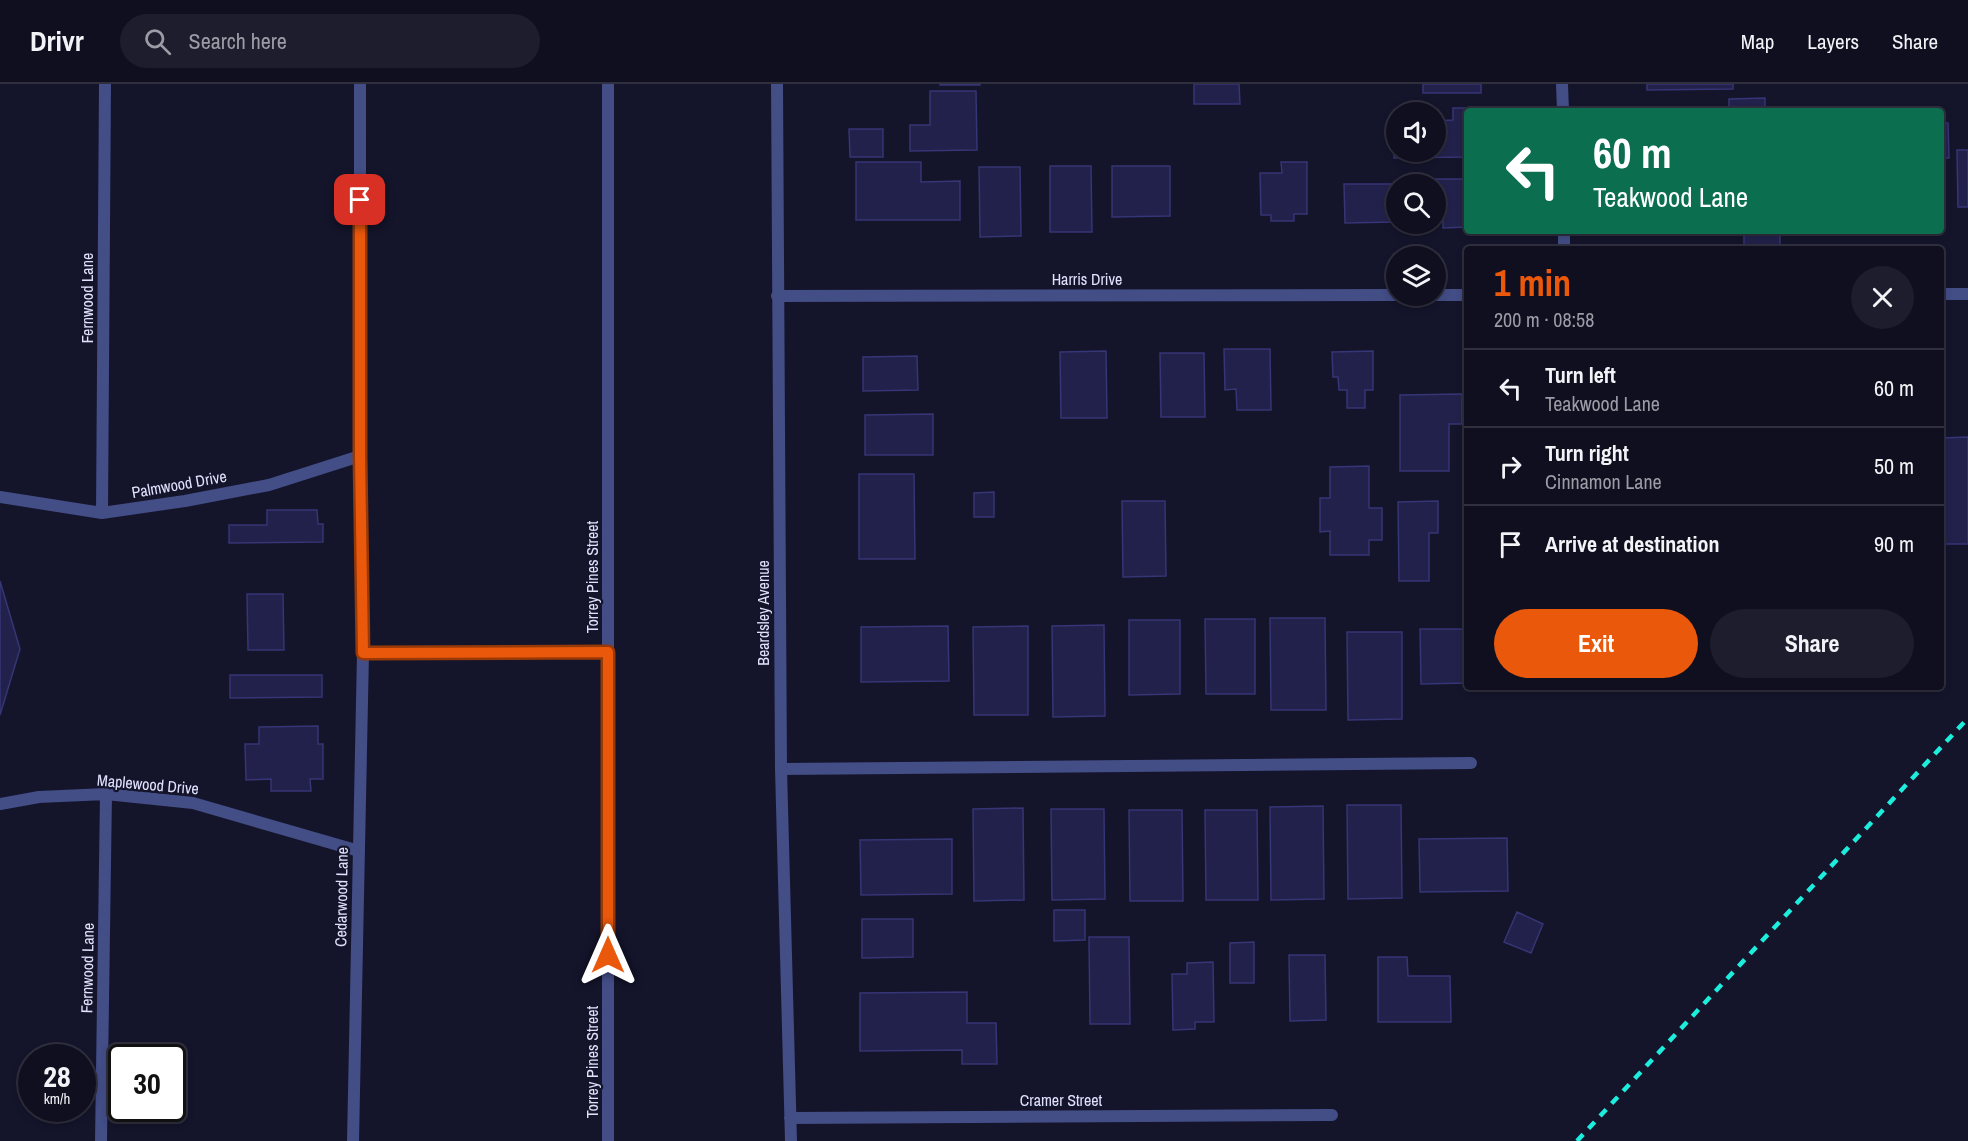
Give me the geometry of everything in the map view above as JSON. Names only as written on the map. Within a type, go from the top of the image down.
[{"type":"street","name":"Fernwood Lane","points":[[102,513],[105,84]]},
{"type":"street","name":"Cedarwood Lane","points":[[353,1141],[363,653],[360,456],[360,84]]},
{"type":"street","name":"Torrey Pines Street","points":[[608,84],[608,1141]]},
{"type":"street","name":"Beardsley Avenue","points":[[777,84],[781,769],[791,1141]]},
{"type":"street","points":[[1562,84],[1563,108]]},
{"type":"street","points":[[1944,294],[1968,294]]},
{"type":"street","name":"Harris Drive","points":[[777,296],[1386,295]]},
{"type":"street","points":[[1446,295],[1464,295]]},
{"type":"street","name":"Palmwood Drive","points":[[0,497],[102,513],[185,501],[269,485],[360,456]]},
{"type":"street","points":[[363,653],[608,652]]},
{"type":"street","points":[[781,769],[1471,763]]},
{"type":"street","name":"Fernwood Lane","points":[[101,1141],[106,795]]},
{"type":"street","name":"Maplewood Drive","points":[[0,804],[39,797],[106,795],[193,803],[358,851]]},
{"type":"street","name":"Cramer Street","points":[[790,1118],[1332,1115]]},
{"type":"building","points":[[980,84],[980,85],[940,85]]},
{"type":"building","points":[[1194,84],[1239,84],[1240,104],[1194,104]]},
{"type":"building","points":[[1423,84],[1481,84],[1481,93],[1423,93]]},
{"type":"building","points":[[1647,84],[1733,84],[1733,89],[1647,90]]},
{"type":"building","points":[[930,91],[976,91],[977,150],[910,151],[910,125],[930,125]]},
{"type":"building","points":[[1765,98],[1765,108],[1729,108],[1729,99]]},
{"type":"building","points":[[1453,108],[1464,108],[1464,157],[1446,157],[1446,120],[1453,120]]},
{"type":"building","points":[[1944,123],[1948,123],[1949,158],[1944,158]]},
{"type":"building","points":[[849,129],[883,129],[883,157],[850,157]]},
{"type":"building","points":[[1957,150],[1968,150],[1968,207],[1958,207]]},
{"type":"building","points":[[856,162],[921,162],[921,182],[960,181],[960,220],[856,220]]},
{"type":"building","points":[[1281,162],[1307,162],[1307,214],[1294,214],[1294,221],[1271,221],[1271,215],[1261,215],[1260,173],[1282,173]]},
{"type":"building","points":[[1050,166],[1091,166],[1092,232],[1050,232]]},
{"type":"building","points":[[1112,166],[1170,166],[1170,216],[1112,217]]},
{"type":"building","points":[[979,167],[1020,167],[1021,236],[980,237]]},
{"type":"building","points":[[1446,179],[1464,179],[1464,227],[1446,228]]},
{"type":"building","points":[[1344,184],[1386,184],[1386,222],[1345,223]]},
{"type":"building","points":[[1647,234],[1744,234],[1647,235]]},
{"type":"building","points":[[1744,234],[1780,234],[1780,246],[1744,246]]},
{"type":"building","points":[[1224,349],[1270,349],[1271,410],[1237,410],[1236,389],[1225,390]]},
{"type":"building","points":[[1106,351],[1107,418],[1061,418],[1060,352]]},
{"type":"building","points":[[1373,351],[1373,390],[1365,390],[1365,408],[1347,408],[1347,390],[1339,390],[1338,377],[1333,377],[1332,352]]},
{"type":"building","points":[[1160,353],[1204,353],[1205,417],[1161,417]]},
{"type":"building","points":[[917,356],[918,390],[863,391],[863,357]]},
{"type":"building","points":[[1462,394],[1462,424],[1449,424],[1449,471],[1400,471],[1400,395]]},
{"type":"building","points":[[933,414],[933,455],[865,455],[865,415]]},
{"type":"building","points":[[1968,437],[1968,544],[1944,544],[1944,438]]},
{"type":"building","points":[[1369,466],[1369,508],[1382,508],[1382,540],[1369,540],[1369,555],[1330,555],[1330,531],[1320,532],[1320,498],[1330,498],[1330,467]]},
{"type":"building","points":[[859,474],[914,474],[915,559],[859,559]]},
{"type":"building","points":[[994,492],[994,517],[974,517],[974,493]]},
{"type":"building","points":[[1122,501],[1165,501],[1166,576],[1123,577]]},
{"type":"building","points":[[1438,501],[1438,533],[1429,533],[1429,581],[1399,581],[1398,502]]},
{"type":"building","points":[[267,510],[317,510],[318,524],[323,524],[323,542],[229,543],[229,525],[267,525]]},
{"type":"building","points":[[0,581],[20,649],[0,715]]},
{"type":"building","points":[[247,594],[283,594],[284,650],[248,650]]},
{"type":"building","points":[[1270,618],[1325,618],[1326,710],[1271,710]]},
{"type":"building","points":[[1205,619],[1255,619],[1255,694],[1206,694]]},
{"type":"building","points":[[1129,620],[1180,620],[1180,694],[1129,695]]},
{"type":"building","points":[[1104,625],[1105,716],[1053,717],[1052,626]]},
{"type":"building","points":[[948,626],[949,681],[861,682],[861,627]]},
{"type":"building","points":[[1028,626],[1028,715],[974,715],[973,627]]},
{"type":"building","points":[[1420,629],[1464,629],[1464,683],[1421,684]]},
{"type":"building","points":[[1347,632],[1402,632],[1402,719],[1348,720]]},
{"type":"building","points":[[230,675],[322,675],[322,697],[230,698]]},
{"type":"building","points":[[318,726],[318,744],[323,744],[323,779],[310,779],[311,791],[271,791],[271,779],[246,780],[245,744],[259,744],[259,727]]},
{"type":"building","points":[[1347,805],[1401,805],[1402,898],[1348,899]]},
{"type":"building","points":[[1323,806],[1324,899],[1271,900],[1270,807]]},
{"type":"building","points":[[1023,808],[1024,900],[974,901],[973,809]]},
{"type":"building","points":[[1051,809],[1104,809],[1105,899],[1052,900]]},
{"type":"building","points":[[1129,810],[1182,810],[1183,901],[1130,901]]},
{"type":"building","points":[[1205,810],[1257,810],[1258,900],[1206,900]]},
{"type":"building","points":[[1507,838],[1508,891],[1420,892],[1419,839]]},
{"type":"building","points":[[952,839],[952,894],[861,895],[860,840]]},
{"type":"building","points":[[1054,910],[1085,910],[1085,940],[1054,941]]},
{"type":"building","points":[[1517,912],[1543,924],[1531,953],[1504,942]]},
{"type":"building","points":[[862,919],[913,919],[913,957],[862,958]]},
{"type":"building","points":[[1089,937],[1129,937],[1130,1024],[1090,1024]]},
{"type":"building","points":[[1254,942],[1254,983],[1230,983],[1230,943]]},
{"type":"building","points":[[1289,955],[1325,955],[1326,1020],[1290,1021]]},
{"type":"building","points":[[1378,957],[1407,957],[1408,976],[1450,976],[1451,1022],[1378,1022]]},
{"type":"building","points":[[1213,962],[1214,1022],[1195,1022],[1195,1029],[1173,1030],[1172,974],[1187,974],[1187,963]]},
{"type":"building","points":[[967,992],[967,1023],[996,1023],[997,1064],[962,1064],[962,1050],[860,1051],[860,993]]},
{"type":"railway","points":[[1577,1141],[1968,718]]},
{"type":"route","points":[[360,200],[363,653],[608,652],[608,955]]}]
